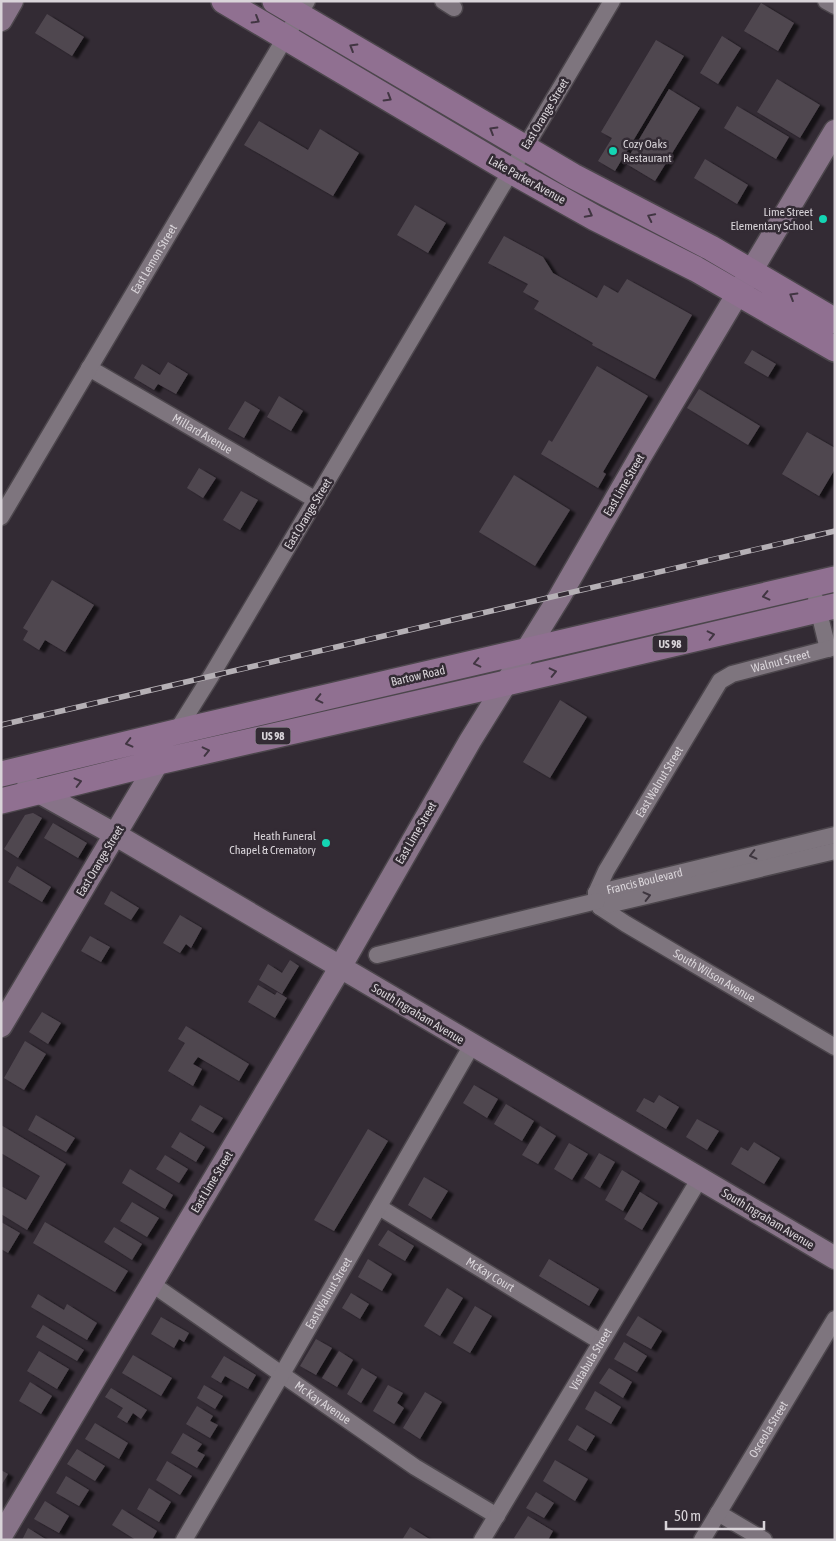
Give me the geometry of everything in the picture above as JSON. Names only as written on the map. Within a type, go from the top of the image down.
[{"type":"main road","name":"Lake Parker Avenue","points":[[224,1],[511,171],[596,218],[696,269],[835,349]]},
{"type":"main road","name":"Lake Parker Avenue","points":[[275,1],[303,8],[524,148],[752,271],[835,321]]},
{"type":"main road","name":"Bartow Road","points":[[3,773],[824,582]]},
{"type":"main road","name":"US 98","points":[[1,801],[158,762],[827,608]]},
{"type":"street","points":[[1,20],[12,1]]},
{"type":"street","name":"East Orange Street","points":[[1,1026],[612,1]]},
{"type":"street","points":[[826,1],[835,6]]},
{"type":"street","name":"East Lemon Street","points":[[1,517],[8,492],[89,368],[303,8]]},
{"type":"street","name":"East Lime Street","points":[[1,1536],[340,967],[465,749],[560,596],[640,457],[835,131]]},
{"type":"street","name":"Millard Avenue","points":[[89,368],[316,500]]},
{"type":"street","points":[[824,582],[831,648]]},
{"type":"street","name":"Walnut Street","points":[[727,677],[732,674],[831,648]]},
{"type":"street","name":"East Walnut Street","points":[[598,900],[606,871],[708,699],[720,681],[727,677]]},
{"type":"street","name":"South Ingraham Avenue","points":[[3,773],[116,835],[835,1258]]},
{"type":"street","name":"Francis Boulevard","points":[[377,955],[786,854],[835,835]]},
{"type":"street","name":"Francis Boulevard","points":[[786,854],[835,850]]},
{"type":"street","name":"South Wilson Avenue","points":[[598,900],[835,1047]]},
{"type":"street","name":"East Walnut Street","points":[[184,1540],[472,1046]]},
{"type":"street","name":"Vistabula Street","points":[[482,1540],[700,1178]]},
{"type":"street","name":"McKay Court","points":[[379,1207],[601,1342]]},
{"type":"street","name":"Mc Kay Avenue","points":[[152,1284],[415,1467],[496,1516]]},
{"type":"street","name":"Osceola Street","points":[[702,1540],[835,1319]]},
{"type":"street","points":[[718,1513],[764,1540]]},
{"type":"building","points":[[761,3],[794,23],[778,51],[744,31]]},
{"type":"building","points":[[47,14],[84,37],[72,56],[35,33]]},
{"type":"building","points":[[722,36],[741,48],[718,84],[700,73]]},
{"type":"building","points":[[656,40],[684,56],[615,171],[598,161],[612,138],[601,132]]},
{"type":"building","points":[[777,79],[820,105],[800,138],[757,112]]},
{"type":"building","points":[[669,89],[700,108],[655,181],[625,163]]},
{"type":"building","points":[[737,106],[789,137],[776,159],[724,128]]},
{"type":"building","points":[[259,121],[308,150],[320,129],[359,153],[333,196],[244,145]]},
{"type":"building","points":[[705,159],[748,185],[737,204],[694,178]]},
{"type":"building","points":[[415,205],[446,223],[428,253],[397,235]]},
{"type":"building","points":[[504,236],[543,257],[553,273],[597,298],[604,285],[618,293],[627,279],[692,315],[655,379],[592,345],[593,343],[534,309],[539,301],[523,292],[528,284],[488,263]]},
{"type":"building","points":[[752,350],[776,364],[768,377],[744,363]]},
{"type":"building","points":[[168,362],[188,374],[176,394],[158,384],[154,390],[134,378],[142,364],[160,375]]},
{"type":"building","points":[[597,366],[648,396],[603,472],[606,474],[598,488],[541,454],[549,440],[552,442]]},
{"type":"building","points":[[699,389],[760,426],[748,445],[687,408]]},
{"type":"building","points":[[279,396],[303,411],[291,431],[267,417]]},
{"type":"building","points":[[245,401],[260,410],[244,438],[228,429]]},
{"type":"building","points":[[807,432],[835,448],[835,469],[819,496],[782,474]]},
{"type":"building","points":[[199,468],[216,478],[203,498],[187,488]]},
{"type":"building","points":[[514,475],[570,510],[535,566],[479,532]]},
{"type":"building","points":[[241,491],[258,500],[240,530],[223,520]]},
{"type":"building","points":[[52,580],[94,605],[65,652],[45,640],[39,650],[23,640],[28,631],[23,628]]},
{"type":"building","points":[[560,700],[587,717],[550,778],[523,762]]},
{"type":"building","points":[[33,813],[42,818],[18,858],[4,849],[25,815]]},
{"type":"building","points":[[53,823],[87,843],[78,858],[44,838]]},
{"type":"building","points":[[17,866],[51,887],[42,902],[8,882]]},
{"type":"building","points":[[111,891],[139,908],[131,920],[104,904]]},
{"type":"building","points":[[180,915],[202,928],[191,948],[186,944],[180,953],[163,943]]},
{"type":"building","points":[[90,936],[110,947],[101,962],[81,951]]},
{"type":"building","points":[[290,960],[299,966],[282,994],[259,980],[268,964],[282,973]]},
{"type":"building","points":[[258,985],[275,995],[277,992],[287,998],[275,1018],[248,1002]]},
{"type":"building","points":[[42,1012],[61,1023],[48,1044],[29,1032]]},
{"type":"building","points":[[186,1026],[249,1064],[239,1081],[198,1057],[193,1064],[202,1069],[193,1086],[168,1071],[185,1043],[178,1039]]},
{"type":"building","points":[[25,1041],[46,1054],[24,1090],[4,1078]]},
{"type":"building","points":[[474,1085],[498,1099],[487,1118],[463,1103]]},
{"type":"building","points":[[659,1095],[679,1107],[666,1129],[636,1111],[644,1098],[654,1103]]},
{"type":"building","points":[[506,1104],[534,1121],[522,1141],[494,1124]]},
{"type":"building","points":[[200,1105],[223,1118],[213,1133],[191,1120]]},
{"type":"building","points":[[36,1115],[75,1138],[66,1152],[28,1130]]},
{"type":"building","points":[[697,1119],[719,1131],[707,1150],[686,1137]]},
{"type":"building","points":[[1,1125],[66,1164],[27,1230],[1,1214],[1,1186],[26,1200],[40,1176],[1,1153]]},
{"type":"building","points":[[540,1126],[556,1136],[538,1164],[522,1155]]},
{"type":"building","points":[[368,1129],[388,1141],[334,1231],[314,1220]]},
{"type":"building","points":[[180,1132],[205,1147],[196,1162],[171,1147]]},
{"type":"building","points":[[754,1142],[780,1158],[764,1184],[731,1164],[741,1147],[748,1151]]},
{"type":"building","points":[[569,1143],[588,1154],[572,1180],[554,1169]]},
{"type":"building","points":[[599,1153],[615,1162],[600,1188],[584,1178]]},
{"type":"building","points":[[165,1155],[188,1169],[179,1183],[156,1169]]},
{"type":"building","points":[[130,1169],[173,1195],[165,1209],[122,1183]]},
{"type":"building","points":[[622,1170],[640,1181],[623,1211],[605,1200]]},
{"type":"building","points":[[424,1177],[448,1191],[431,1219],[408,1205]]},
{"type":"building","points":[[640,1192],[658,1203],[642,1230],[624,1219]]},
{"type":"building","points":[[132,1202],[159,1218],[147,1237],[120,1221]]},
{"type":"building","points":[[1,1222],[20,1233],[8,1253],[1,1249]]},
{"type":"building","points":[[45,1222],[128,1271],[115,1292],[33,1243]]},
{"type":"building","points":[[114,1227],[142,1244],[132,1260],[104,1242]]},
{"type":"building","points":[[388,1230],[414,1246],[405,1261],[378,1245]]},
{"type":"building","points":[[368,1259],[392,1274],[382,1291],[358,1277]]},
{"type":"building","points":[[549,1259],[599,1289],[589,1306],[539,1276]]},
{"type":"building","points":[[447,1288],[463,1298],[440,1336],[424,1326]]},
{"type":"building","points":[[351,1293],[369,1304],[360,1319],[342,1308]]},
{"type":"building","points":[[38,1294],[64,1310],[67,1304],[97,1323],[87,1340],[31,1307]]},
{"type":"building","points":[[475,1306],[492,1316],[470,1353],[453,1343]]},
{"type":"building","points":[[638,1316],[662,1331],[651,1349],[626,1335]]},
{"type":"building","points":[[161,1317],[189,1333],[184,1342],[179,1339],[174,1348],[151,1334]]},
{"type":"building","points":[[43,1325],[84,1350],[77,1361],[36,1337]]},
{"type":"building","points":[[316,1339],[332,1348],[316,1375],[300,1366]]},
{"type":"building","points":[[624,1342],[647,1356],[637,1372],[614,1359]]},
{"type":"building","points":[[39,1351],[69,1369],[57,1389],[27,1371]]},
{"type":"building","points":[[339,1351],[353,1360],[337,1387],[322,1378]]},
{"type":"building","points":[[133,1355],[172,1378],[161,1396],[122,1373]]},
{"type":"building","points":[[224,1356],[256,1375],[248,1389],[225,1376],[221,1383],[211,1377]]},
{"type":"building","points":[[362,1368],[377,1377],[361,1403],[347,1394]]},
{"type":"building","points":[[609,1368],[632,1382],[623,1398],[599,1383]]},
{"type":"building","points":[[30,1382],[52,1396],[41,1414],[19,1401]]},
{"type":"building","points":[[204,1385],[223,1396],[215,1409],[197,1398]]},
{"type":"building","points":[[388,1385],[403,1393],[397,1403],[404,1408],[394,1424],[373,1411]]},
{"type":"building","points":[[111,1388],[147,1410],[141,1419],[133,1413],[127,1423],[117,1417],[123,1408],[105,1397]]},
{"type":"building","points":[[595,1391],[621,1407],[611,1424],[585,1409]]},
{"type":"building","points":[[425,1392],[442,1402],[420,1439],[403,1428]]},
{"type":"building","points":[[197,1406],[213,1416],[210,1421],[218,1425],[210,1438],[186,1424]]},
{"type":"building","points":[[95,1423],[128,1443],[119,1459],[85,1439]]},
{"type":"building","points":[[577,1425],[595,1436],[586,1451],[568,1440]]},
{"type":"building","points":[[183,1433],[202,1444],[197,1451],[205,1455],[197,1468],[171,1453]]},
{"type":"building","points":[[77,1449],[105,1466],[95,1481],[67,1464]]},
{"type":"building","points":[[555,1460],[588,1479],[575,1501],[543,1481]]},
{"type":"building","points":[[167,1461],[192,1476],[180,1495],[156,1480]]},
{"type":"building","points":[[1,1470],[8,1474],[1,1486]]},
{"type":"building","points":[[66,1476],[89,1490],[79,1506],[56,1493]]},
{"type":"building","points":[[149,1488],[171,1502],[159,1522],[137,1509]]},
{"type":"building","points":[[536,1492],[554,1503],[544,1518],[526,1508]]},
{"type":"building","points":[[45,1501],[69,1516],[59,1533],[34,1519]]},
{"type":"building","points":[[122,1509],[157,1531],[152,1540],[136,1540],[112,1525]]},
{"type":"building","points":[[528,1516],[553,1531],[548,1540],[517,1540],[514,1538]]},
{"type":"building","points":[[410,1527],[431,1540],[402,1540]]},
{"type":"building","points":[[28,1528],[47,1540],[22,1540]]},
{"type":"railway","points":[[1,725],[835,531]]},
{"type":"place","name":"Cozy Oaks Restaurant","points":[[613,151]]},
{"type":"place","name":"Lime Street Elementary School","points":[[823,219]]},
{"type":"place","name":"Heath Funeral Chapel & Crematory","points":[[326,843]]}]
